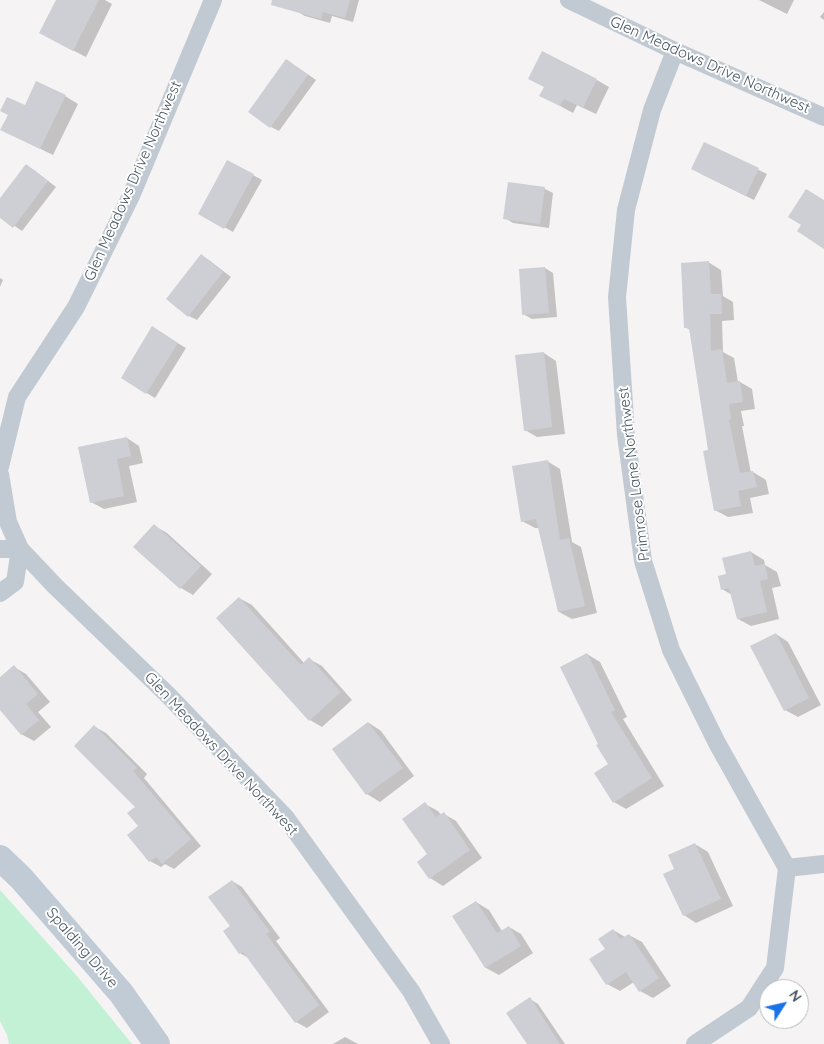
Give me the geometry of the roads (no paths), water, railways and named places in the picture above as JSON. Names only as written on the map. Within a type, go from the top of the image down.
[{"type":"main road","name":"Spalding Drive","points":[[0,858],[21,878],[121,993],[157,1044]]},
{"type":"street","name":"Glen Meadows Drive Northwest","points":[[0,467],[17,397],[76,307],[131,196],[213,0]]},
{"type":"street","name":"Glen Meadows Drive Northwest","points":[[569,0],[675,51],[824,117]]},
{"type":"street","name":"Primrose Lane Northwest","points":[[675,51],[652,110],[626,210],[617,297],[626,435],[643,561],[671,650],[717,743],[787,868]]},
{"type":"street","name":"Glen Meadows Drive Northwest","points":[[0,474],[8,522],[20,549],[55,586],[169,696],[286,818],[411,991],[441,1044]]},
{"type":"street","points":[[0,548],[20,549],[15,582],[0,593]]},
{"type":"street","points":[[695,1044],[749,1008],[775,968],[787,868],[824,864]]}]
